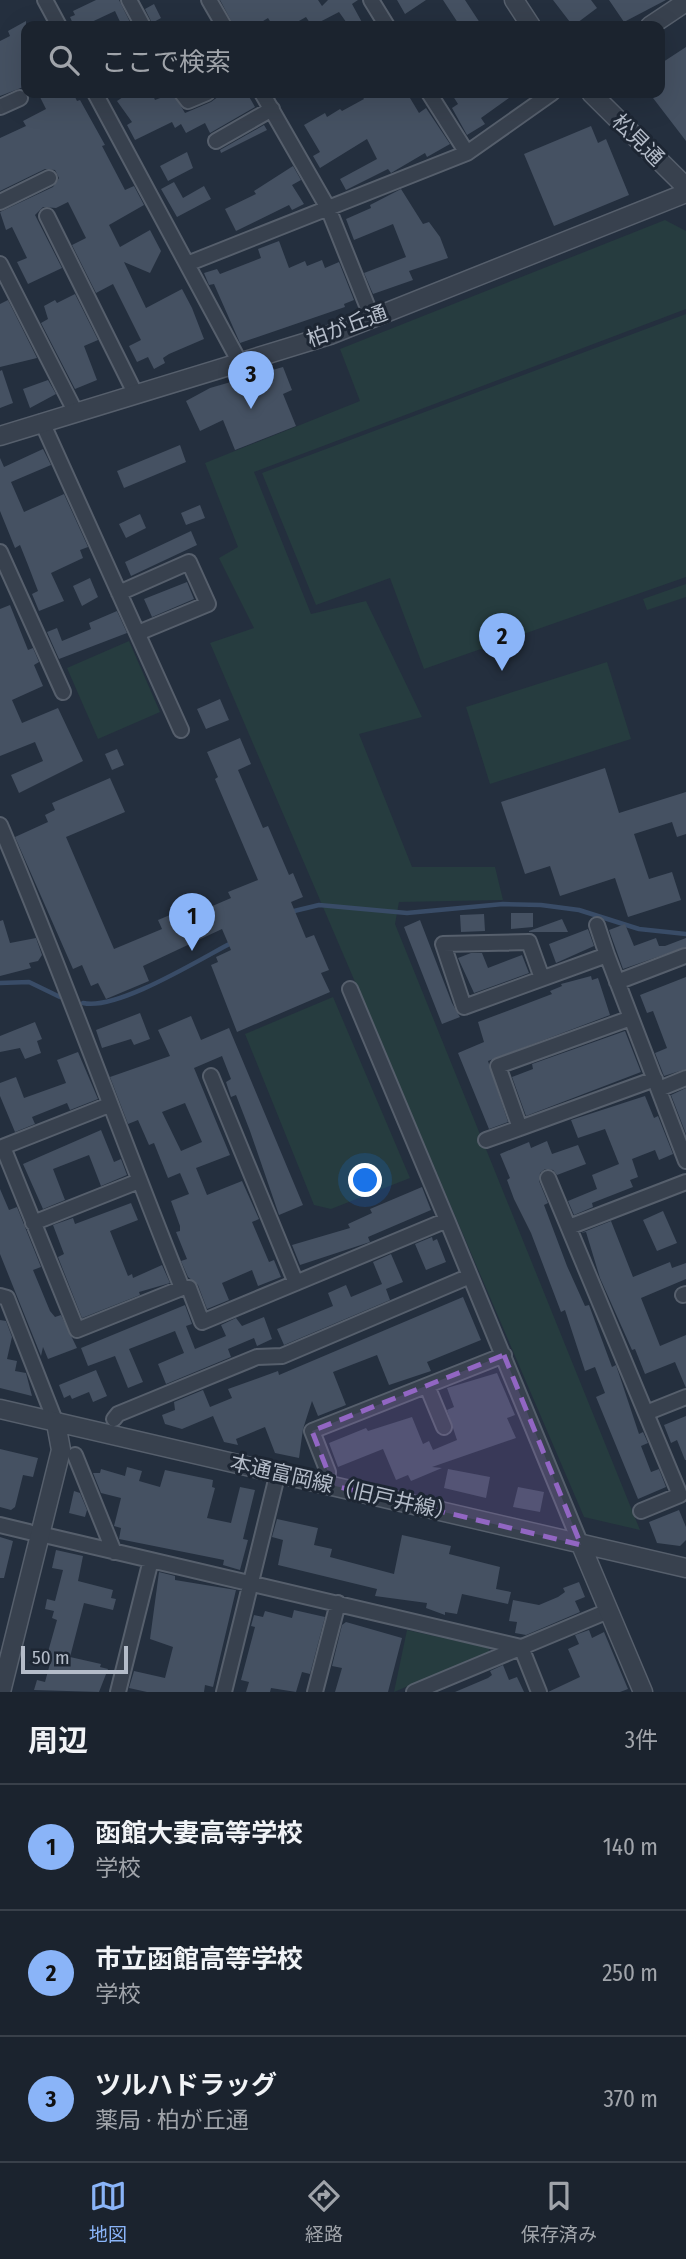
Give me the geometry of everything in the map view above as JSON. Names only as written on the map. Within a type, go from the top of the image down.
[{"type":"street","points":[[45,0],[56,21]]},
{"type":"street","points":[[129,0],[140,21]]},
{"type":"street","points":[[209,0],[221,21]]},
{"type":"street","points":[[371,0],[384,21]]},
{"type":"street","points":[[514,0],[528,21]]},
{"type":"street","points":[[658,21],[686,2]]},
{"type":"street","points":[[0,107],[20,98]]},
{"type":"street","points":[[98,98],[239,362]]},
{"type":"street","points":[[265,98],[328,208],[372,318]]},
{"type":"street","points":[[432,98],[467,153]]},
{"type":"street","points":[[187,264],[467,153],[545,98]]},
{"type":"street","name":"松見通","points":[[596,98],[686,190]]},
{"type":"street","points":[[216,141],[272,109]]},
{"type":"street","points":[[0,202],[49,178]]},
{"type":"street","name":"柏が丘通","points":[[0,436],[330,335],[686,190]]},
{"type":"street","points":[[47,216],[135,393]]},
{"type":"street","points":[[0,264],[4,283],[75,411]]},
{"type":"street","points":[[42,422],[181,730]]},
{"type":"street","points":[[0,552],[63,692]]},
{"type":"street","points":[[119,593],[188,562],[208,604],[138,633]]},
{"type":"street","points":[[0,825],[81,1023],[109,1105],[181,1288]]},
{"type":"street","points":[[597,925],[686,1161]]},
{"type":"street","points":[[542,978],[528,942],[443,944],[464,1007],[607,955]]},
{"type":"street","points":[[617,982],[685,957]]},
{"type":"street","points":[[350,989],[643,1692]]},
{"type":"street","points":[[520,1128],[499,1066],[631,1018]]},
{"type":"street","points":[[211,1076],[296,1283]]},
{"type":"street","points":[[486,1140],[657,1084],[686,1079]]},
{"type":"street","points":[[109,1105],[1,1148],[77,1330],[181,1288],[189,1288],[202,1322],[447,1220]]},
{"type":"street","points":[[548,1178],[680,1495],[641,1511]]},
{"type":"street","points":[[33,1223],[139,1181]]},
{"type":"street","points":[[569,1227],[686,1182]]},
{"type":"street","points":[[114,1419],[257,1357],[282,1356],[470,1276]]},
{"type":"street","points":[[0,1296],[6,1298],[56,1423],[61,1450],[34,1533],[1,1692]]},
{"type":"street","points":[[327,1484],[328,1472],[312,1431],[503,1356]]},
{"type":"street","points":[[427,1386],[444,1427]]},
{"type":"street","points":[[646,1413],[686,1397]]},
{"type":"street","name":"本通富岡線（旧戸井線）","points":[[0,1409],[686,1568]]},
{"type":"street","points":[[75,1455],[114,1552]]},
{"type":"street","points":[[224,1692],[278,1472]]},
{"type":"street","points":[[0,1525],[521,1647]]},
{"type":"street","points":[[118,1692],[151,1560]]},
{"type":"street","points":[[315,1692],[338,1603]]},
{"type":"street","points":[[414,1692],[601,1614]]},
{"type":"street","points":[[521,1647],[539,1692]]},
{"type":"highlighted area","points":[[504,1355],[581,1545],[327,1484],[328,1472],[312,1431]]},
{"type":"green space","points":[[665,220],[686,231],[686,309],[254,472],[311,614],[366,601],[422,717],[359,734],[412,867],[495,867],[503,900],[399,902],[395,924],[640,1530],[584,1517],[210,643],[254,628],[219,558],[238,547],[205,463],[360,401],[340,349]]},
{"type":"green space","points":[[686,314],[686,577],[424,669],[390,578],[316,605],[262,473]]},
{"type":"green space","points":[[686,584],[686,597],[647,610],[643,599]]},
{"type":"green space","points":[[129,641],[160,712],[98,739],[67,668]]},
{"type":"green space","points":[[607,662],[631,739],[490,784],[466,707]]},
{"type":"green space","points":[[333,997],[410,1178],[331,1209],[314,1205],[245,1034]]},
{"type":"green space","points":[[407,1630],[489,1648],[489,1652],[394,1692]]},
{"type":"building","points":[[96,0],[119,0],[130,21],[120,21],[115,11],[94,21],[72,21],[70,17],[75,15],[73,11]]},
{"type":"building","points":[[220,0],[318,0],[322,6],[328,0],[358,0],[352,4],[361,21],[345,21],[339,12],[322,21],[309,21],[306,17],[299,21],[270,21],[268,18],[263,21],[231,21]]},
{"type":"building","points":[[397,0],[426,0],[405,14]]},
{"type":"building","points":[[443,0],[465,0],[479,21],[457,21]]},
{"type":"building","points":[[553,0],[591,0],[597,8],[580,21],[569,21]]},
{"type":"building","points":[[609,0],[666,0],[626,21]]},
{"type":"building","points":[[154,4],[161,18],[151,21],[145,9]]},
{"type":"building","points":[[21,24],[21,88],[0,96],[0,41],[10,36],[8,31]]},
{"type":"building","points":[[686,47],[686,141],[653,98],[665,98],[665,61]]},
{"type":"building","points":[[40,98],[80,100],[105,145],[102,146],[125,190],[134,186],[144,205],[109,225],[120,247],[150,230],[161,251],[150,273],[124,262],[146,308],[182,289],[192,308],[204,339],[169,354],[163,358],[165,363],[154,369],[148,357],[137,362],[129,346],[141,340],[113,284],[96,293],[72,245],[86,238],[68,202],[56,208],[43,207],[35,215],[62,268],[28,284],[17,262],[27,258],[12,227],[6,230],[0,212],[53,187],[59,178],[55,170],[45,169],[0,191],[0,138],[26,126],[23,121],[46,109]]},
{"type":"building","points":[[122,98],[176,98],[185,113],[216,98],[250,98],[255,107],[210,133],[205,123],[186,133],[181,124],[175,128],[172,122],[135,140],[127,125],[132,122],[117,101]]},
{"type":"building","points":[[410,98],[419,113],[426,108],[450,144],[427,157],[425,153],[391,173],[388,169],[346,190],[340,179],[377,159],[367,139],[320,168],[313,156],[320,152],[304,125],[325,113],[327,117],[364,99]]},
{"type":"building","points":[[454,98],[509,98],[481,118],[485,124],[467,135],[452,108],[458,104]]},
{"type":"building","points":[[264,125],[267,130],[221,153],[220,150]]},
{"type":"building","points":[[591,126],[598,143],[606,139],[629,195],[554,226],[524,154]]},
{"type":"building","points":[[187,152],[193,168],[168,181],[160,166]]},
{"type":"building","points":[[293,166],[301,180],[292,185],[304,204],[292,210],[289,205],[236,231],[225,209],[256,194],[254,191]]},
{"type":"building","points":[[174,182],[183,198],[204,186],[211,199],[177,217],[161,189]]},
{"type":"building","points":[[401,189],[423,224],[429,222],[440,237],[448,258],[409,271],[413,280],[373,294],[364,273],[406,257],[393,224],[354,240],[346,219],[371,208],[370,205]]},
{"type":"building","points":[[279,241],[289,268],[305,261],[307,266],[322,260],[325,268],[339,262],[354,300],[344,304],[345,307],[240,343],[214,284],[209,285],[204,273],[217,269],[220,274],[261,258],[258,249]]},
{"type":"building","points":[[75,294],[98,340],[84,346],[97,380],[75,389],[41,323],[48,319],[44,306]]},
{"type":"building","points":[[8,300],[37,358],[0,367],[0,304]]},
{"type":"building","points":[[283,367],[292,390],[283,394],[296,426],[235,450],[223,420],[200,431],[186,401],[210,388]]},
{"type":"building","points":[[2,370],[13,403],[0,408],[0,371]]},
{"type":"building","points":[[48,380],[56,394],[30,408],[23,389]]},
{"type":"building","points":[[180,445],[186,462],[124,488],[117,471]]},
{"type":"building","points":[[43,449],[51,465],[11,482],[24,512],[64,494],[88,547],[80,550],[83,558],[51,573],[64,601],[39,611],[32,594],[38,591],[28,565],[20,545],[15,548],[0,511],[0,458],[4,467]]},
{"type":"building","points":[[200,505],[205,518],[186,525],[181,513]]},
{"type":"building","points":[[140,514],[146,528],[126,538],[119,524]]},
{"type":"building","points":[[191,531],[197,545],[131,576],[125,562]]},
{"type":"building","points":[[90,578],[98,597],[82,606],[73,586]]},
{"type":"building","points":[[187,582],[194,599],[152,617],[144,599]]},
{"type":"building","points":[[10,605],[28,650],[33,648],[39,662],[34,665],[43,686],[12,700],[22,723],[58,708],[83,761],[19,793],[11,775],[43,761],[35,742],[0,756],[0,609]]},
{"type":"building","points":[[117,611],[127,633],[59,659],[47,632],[57,628],[62,641],[91,629],[89,623]]},
{"type":"building","points":[[220,699],[229,720],[206,729],[197,709]]},
{"type":"building","points":[[240,738],[251,764],[238,770],[263,828],[268,826],[289,875],[293,873],[303,897],[291,902],[306,938],[314,935],[329,970],[321,973],[330,992],[237,1032],[211,965],[218,962],[216,957],[231,950],[222,929],[143,966],[149,981],[106,999],[98,983],[91,986],[82,965],[73,969],[15,837],[48,822],[45,815],[55,810],[52,803],[110,778],[125,812],[66,837],[114,949],[162,929],[158,920],[170,915],[173,923],[231,898],[228,892],[258,880],[215,779],[218,777],[207,752]]},
{"type":"building","points":[[117,749],[124,765],[112,770],[105,754]]},
{"type":"building","points":[[605,768],[619,813],[686,792],[686,834],[677,837],[672,822],[634,834],[649,879],[672,872],[681,900],[628,917],[615,878],[560,896],[550,866],[525,874],[501,802]]},
{"type":"building","points":[[511,913],[533,913],[533,927],[511,929]]},
{"type":"building","points":[[484,914],[485,931],[461,932],[460,915]]},
{"type":"building","points":[[562,919],[568,932],[529,932],[529,931]]},
{"type":"building","points":[[3,920],[10,943],[36,938],[42,955],[38,961],[29,963],[31,968],[0,976],[0,921]]},
{"type":"building","points":[[420,920],[460,1017],[442,1024],[404,927]]},
{"type":"building","points":[[625,924],[634,946],[656,938],[659,946],[665,946],[686,938],[686,947],[623,969],[609,930]]},
{"type":"building","points":[[588,929],[594,946],[556,963],[549,944]]},
{"type":"building","points":[[471,953],[482,953],[488,968],[522,955],[529,973],[474,993],[458,958]]},
{"type":"building","points":[[591,976],[592,980],[598,978],[610,1015],[488,1061],[508,1122],[489,1129],[458,1053],[484,1042],[478,1022],[552,994],[550,991],[562,986],[561,984]]},
{"type":"building","points":[[686,977],[686,1069],[664,1076],[655,1053],[667,1048],[653,1011],[647,1013],[640,995]]},
{"type":"building","points":[[140,1013],[150,1039],[134,1045],[131,1039],[102,1048],[96,1030]]},
{"type":"building","points":[[191,1016],[201,1040],[229,1028],[303,1205],[279,1215],[236,1095],[231,1097],[226,1082],[231,1079],[222,1056],[194,1068],[230,1155],[196,1168],[207,1195],[242,1181],[259,1219],[252,1222],[269,1262],[274,1260],[281,1277],[258,1286],[252,1270],[222,1283],[229,1300],[207,1309],[198,1285],[188,1277],[181,1261],[187,1259],[176,1232],[180,1231],[180,1226],[171,1201],[189,1194],[180,1173],[168,1178],[154,1143],[149,1145],[138,1120],[128,1124],[110,1077],[170,1056],[158,1030]],"holes":[[[185,1103],[202,1142],[181,1151],[162,1112]]]},
{"type":"building","points":[[35,1022],[42,1039],[37,1041],[41,1053],[25,1059],[20,1048],[0,1052],[0,1036]]},
{"type":"building","points":[[625,1031],[641,1072],[526,1116],[512,1077],[533,1069],[532,1064]]},
{"type":"building","points":[[78,1052],[98,1099],[70,1110],[67,1103],[32,1117],[35,1124],[15,1132],[0,1096],[0,1083],[16,1077],[24,1098],[66,1083],[57,1060]]},
{"type":"building","points":[[686,1088],[686,1134],[671,1095]]},
{"type":"building","points":[[645,1096],[654,1118],[658,1116],[673,1154],[659,1160],[655,1150],[632,1159],[638,1177],[630,1180],[633,1187],[592,1203],[593,1207],[574,1215],[568,1201],[597,1189],[592,1175],[619,1164],[605,1129],[578,1138],[571,1120]]},
{"type":"building","points":[[101,1130],[114,1162],[121,1159],[127,1175],[101,1186],[89,1155],[53,1169],[65,1200],[43,1209],[23,1164]]},
{"type":"building","points":[[547,1141],[552,1154],[578,1145],[586,1164],[557,1175],[553,1170],[545,1169],[540,1173],[539,1181],[548,1203],[544,1205],[567,1266],[585,1306],[589,1305],[612,1367],[616,1365],[639,1434],[643,1432],[648,1443],[641,1446],[651,1472],[659,1469],[666,1487],[638,1499],[596,1397],[605,1393],[595,1367],[585,1371],[565,1310],[561,1312],[531,1233],[514,1199],[507,1180],[510,1178],[500,1154],[529,1142],[531,1148]]},
{"type":"building","points":[[422,1187],[431,1210],[368,1237],[370,1242],[300,1265],[292,1245],[350,1228],[348,1224],[372,1213],[370,1209]]},
{"type":"building","points":[[0,1189],[9,1210],[17,1207],[41,1267],[33,1270],[50,1311],[55,1317],[61,1315],[77,1348],[48,1359],[43,1347],[41,1356],[0,1254]]},
{"type":"building","points":[[131,1203],[138,1220],[110,1231],[128,1276],[132,1274],[133,1278],[162,1265],[170,1283],[139,1292],[140,1295],[82,1318],[58,1257],[64,1254],[53,1225],[73,1218],[75,1224]]},
{"type":"building","points":[[663,1211],[677,1243],[657,1251],[643,1220]]},
{"type":"building","points":[[611,1221],[633,1277],[670,1262],[672,1268],[686,1263],[686,1279],[641,1298],[660,1346],[686,1335],[686,1388],[675,1362],[645,1374],[635,1349],[632,1350],[600,1278],[586,1232],[581,1233]]},
{"type":"building","points":[[432,1237],[433,1241],[437,1239],[446,1262],[426,1270],[415,1244]]},
{"type":"building","points":[[391,1254],[403,1282],[386,1289],[390,1300],[284,1345],[277,1329],[333,1306],[328,1293],[346,1285],[351,1297],[382,1284],[373,1262]]},
{"type":"building","points":[[463,1297],[481,1340],[427,1362],[431,1371],[389,1385],[377,1355],[333,1372],[346,1405],[318,1416],[312,1401],[303,1429],[299,1458],[275,1453],[265,1427],[236,1439],[238,1445],[224,1442],[213,1416],[182,1429],[165,1424],[162,1415],[175,1410],[174,1402],[203,1390],[210,1407],[232,1398],[228,1389],[278,1371],[279,1375]]},
{"type":"building","points":[[185,1305],[192,1324],[186,1326],[195,1349],[226,1336],[221,1325],[236,1318],[242,1326],[264,1317],[272,1339],[257,1346],[254,1338],[228,1349],[231,1357],[166,1384],[158,1364],[184,1353],[175,1331],[129,1349],[143,1382],[128,1388],[115,1356],[88,1366],[81,1348]]},
{"type":"building","points":[[0,1320],[6,1321],[12,1337],[7,1359],[17,1361],[15,1371],[26,1373],[32,1396],[0,1388]]},
{"type":"building","points":[[96,1370],[107,1396],[93,1402],[89,1392],[72,1399],[70,1395],[64,1398],[59,1385]]},
{"type":"building","points":[[497,1373],[515,1415],[507,1418],[516,1438],[432,1467],[442,1468],[411,1481],[408,1475],[396,1480],[383,1449],[338,1467],[329,1443],[366,1428],[368,1431],[412,1417],[423,1444],[429,1441],[433,1450],[457,1440],[447,1410],[454,1407],[447,1388]]},
{"type":"building","points":[[686,1416],[685,1460],[677,1440],[671,1443],[664,1425]]},
{"type":"building","points":[[0,1449],[38,1458],[33,1477],[23,1475],[15,1507],[11,1510],[0,1507]]},
{"type":"building","points":[[127,1467],[142,1471],[139,1481],[160,1487],[165,1470],[213,1480],[212,1487],[215,1488],[207,1518],[231,1523],[240,1487],[255,1490],[243,1539],[248,1540],[240,1570],[223,1565],[224,1560],[119,1539],[121,1528],[114,1526],[121,1498],[101,1493],[93,1473],[100,1473],[101,1469],[125,1476]]},
{"type":"building","points":[[448,1469],[490,1477],[486,1498],[444,1488]]},
{"type":"building","points":[[518,1487],[544,1492],[540,1512],[513,1507]]},
{"type":"building","points":[[74,1491],[80,1493],[87,1510],[85,1517],[69,1513]]},
{"type":"building","points":[[679,1510],[686,1527],[686,1540],[680,1546],[657,1543],[649,1522]]},
{"type":"building","points":[[277,1519],[318,1528],[314,1545],[332,1549],[330,1557],[394,1574],[402,1535],[451,1546],[449,1554],[500,1567],[496,1589],[511,1592],[508,1604],[462,1594],[457,1614],[445,1612],[445,1615],[426,1608],[427,1603],[375,1596],[377,1589],[278,1565],[283,1540],[272,1537]]},
{"type":"building","points":[[0,1537],[13,1541],[4,1578],[0,1578]]},
{"type":"building","points":[[56,1550],[83,1556],[78,1581],[113,1590],[111,1598],[116,1599],[113,1610],[84,1603],[70,1657],[101,1664],[100,1667],[108,1669],[99,1692],[34,1690],[37,1680],[45,1682],[51,1660],[46,1659],[57,1620],[52,1618],[54,1611],[45,1609],[47,1599],[55,1601],[63,1570],[52,1568]]},
{"type":"building","points":[[159,1572],[175,1576],[175,1580],[236,1590],[213,1687],[205,1685],[204,1692],[147,1692],[129,1688],[134,1671],[165,1678],[173,1647],[150,1639]]},
{"type":"building","points":[[579,1582],[585,1597],[575,1601],[580,1612],[526,1635],[515,1633],[517,1622],[509,1621],[513,1600],[539,1605],[558,1597],[565,1592],[563,1588]]},
{"type":"building","points":[[294,1610],[325,1617],[310,1674],[302,1672],[296,1692],[271,1688],[270,1692],[246,1692],[249,1682],[241,1680],[255,1627],[251,1626],[254,1615],[263,1617],[265,1611],[292,1618]]},
{"type":"building","points":[[346,1622],[402,1638],[388,1692],[335,1692],[342,1668],[332,1666],[342,1625]]},
{"type":"building","points":[[589,1630],[592,1638],[604,1632],[628,1689],[620,1692],[548,1692],[580,1677],[568,1649],[579,1644],[575,1635]]},
{"type":"building","points":[[503,1665],[509,1680],[517,1677],[524,1692],[455,1692],[488,1678],[492,1675],[490,1671]]},
{"type":"waterway","points":[[290,912],[319,905],[407,913],[503,904],[541,905],[579,910],[639,929],[686,934]]},
{"type":"waterway","points":[[83,1003],[98,1003],[137,992],[233,942]]},
{"type":"waterway","points":[[0,983],[29,982],[60,997]]},
{"type":"place","name":"ツルハドラッグ","points":[[251,409]]},
{"type":"place","name":"市立函館高等学校","points":[[502,671]]},
{"type":"place","name":"函館大妻高等学校","points":[[192,951]]}]
